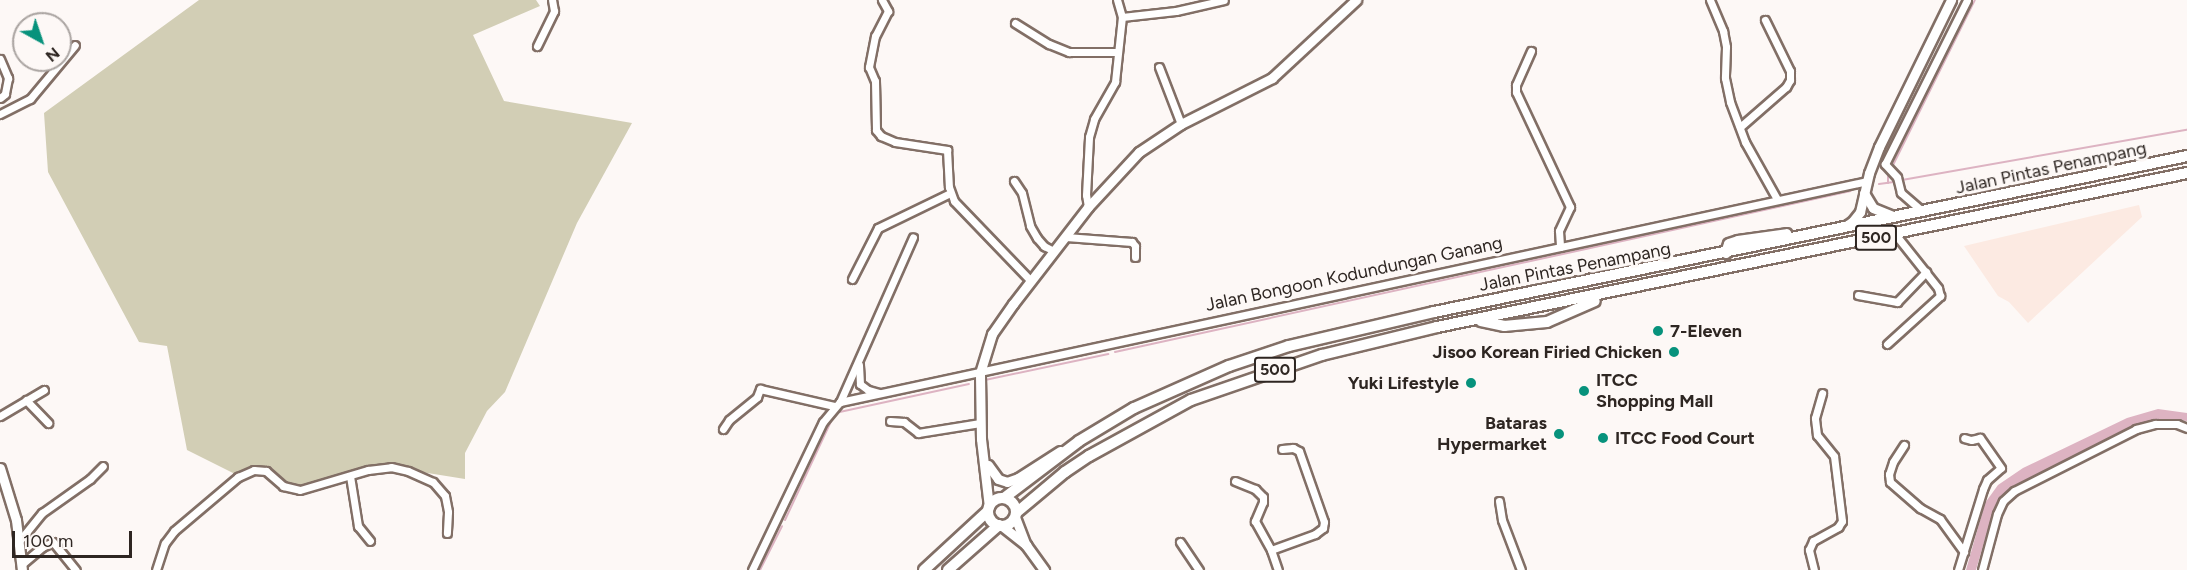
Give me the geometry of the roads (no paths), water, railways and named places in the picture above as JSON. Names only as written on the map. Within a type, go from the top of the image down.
[{"type":"main road","points":[[1026,545],[992,521],[989,509],[986,460],[980,423],[981,373],[992,334],[1088,207],[1139,152],[1181,124],[1272,78],[1356,0]]},
{"type":"main road","points":[[1838,229],[1857,218],[1879,147],[1951,0]]},
{"type":"main road","name":"Jalan Pintas Penampang","points":[[1004,498],[1068,449],[1125,414],[1164,394],[1229,366],[1289,346],[1434,312],[2187,156]]},
{"type":"main road","name":"Jalan Pintas Penampang","points":[[1015,515],[1065,472],[1089,456],[1191,400],[1322,355],[1476,320],[1756,264],[2187,173]]},
{"type":"main road","points":[[1864,193],[1873,208],[1897,217]]},
{"type":"main road","points":[[1725,253],[1730,259],[1756,264]]},
{"type":"main road","points":[[1546,290],[1560,295],[1564,302],[1561,314],[1556,318]]},
{"type":"main road","points":[[1556,318],[1611,293]]},
{"type":"main road","name":"500","points":[[1476,320],[1504,326],[1556,318]]},
{"type":"main road","points":[[986,460],[998,479],[1007,482],[1018,478],[1057,452],[1068,449]]},
{"type":"main road","points":[[1,474],[20,540],[22,567]]},
{"type":"main road","points":[[1004,498],[1014,505],[1015,515],[1026,545],[1040,568]]},
{"type":"main road","name":"500","points":[[924,570],[989,509],[994,500],[1004,498]]},
{"type":"main road","name":"500","points":[[948,570],[1000,525],[1010,523],[1015,515]]},
{"type":"street","points":[[537,46],[554,11],[552,0]]},
{"type":"street","points":[[882,0],[888,10],[875,36],[869,67],[874,81],[876,130],[881,136],[895,142],[947,150],[950,193],[954,201],[1031,281]]},
{"type":"street","points":[[1088,207],[1086,195],[1090,128],[1113,88],[1122,17],[1117,0]]},
{"type":"street","points":[[1122,17],[1176,11],[1223,0]]},
{"type":"street","points":[[1710,0],[1723,31],[1726,47],[1725,78],[1740,127],[1757,166],[1777,199]]},
{"type":"street","points":[[1922,211],[1901,193],[1897,177],[1885,164],[1967,0]]},
{"type":"street","points":[[1740,127],[1786,87],[1790,80],[1790,71],[1765,20]]},
{"type":"street","points":[[1015,23],[1048,44],[1069,52],[1116,52]]},
{"type":"street","points":[[0,114],[30,99],[75,45]]},
{"type":"street","points":[[1531,51],[1516,86],[1516,92],[1570,207],[1559,231],[1560,247]]},
{"type":"street","points":[[0,59],[8,78],[5,94],[0,98]]},
{"type":"street","points":[[1160,67],[1181,124]]},
{"type":"street","points":[[1014,181],[1022,193],[1034,232],[1044,246],[1054,251]]},
{"type":"street","name":"Jalan Bongoon Kodundungan Ganang","points":[[837,404],[1867,181]]},
{"type":"street","points":[[852,279],[878,228],[950,193]]},
{"type":"street","points":[[1887,344],[1940,296],[1938,288],[1894,234]]},
{"type":"street","points":[[752,570],[786,495],[859,362],[914,237]]},
{"type":"street","points":[[1066,237],[1132,242],[1135,246],[1135,257]]},
{"type":"street","points":[[1858,295],[1897,302],[1926,272]]},
{"type":"street","points":[[859,362],[861,384],[868,390],[880,393]]},
{"type":"street","points":[[723,429],[729,420],[757,397],[760,389],[837,404]]},
{"type":"street","points":[[0,416],[44,390]]},
{"type":"street","points":[[1814,570],[1809,550],[1813,541],[1838,527],[1842,522],[1834,456],[1816,435],[1815,418],[1822,393]]},
{"type":"street","points":[[26,400],[48,423]]},
{"type":"street","points":[[890,421],[904,422],[918,433],[980,423]]},
{"type":"street","points":[[1982,570],[1997,514],[2003,501],[2014,491],[2136,429],[2155,424],[2177,424],[2187,428]]},
{"type":"street","points":[[1958,570],[1983,489],[1988,480],[2001,468],[1980,438],[1971,440],[1964,438]]},
{"type":"street","points":[[1904,445],[1893,462],[1889,474],[1890,482],[1913,502],[1940,519],[1964,552]]},
{"type":"street","points":[[1271,550],[1315,534],[1323,528],[1324,522],[1299,451],[1293,448],[1282,449]]},
{"type":"street","points":[[20,540],[42,513],[90,479],[103,466]]},
{"type":"street","points":[[156,570],[165,543],[174,531],[243,474],[266,471],[283,486],[300,490],[368,470],[391,467],[408,471],[433,482],[447,502],[447,533]]},
{"type":"street","points":[[350,476],[358,526],[360,532],[370,541]]},
{"type":"street","points":[[1235,481],[1255,489],[1263,497],[1255,521],[1271,550],[1278,570]]},
{"type":"street","points":[[1499,501],[1502,520],[1521,570]]},
{"type":"street","points":[[22,567],[46,544],[53,542],[76,570]]},
{"type":"street","points":[[1180,542],[1199,570]]},
{"type":"waterway","points":[[1892,167],[1975,0]]},
{"type":"waterway","points":[[1902,180],[2187,130]]},
{"type":"waterway","points":[[1888,176],[1888,183]]},
{"type":"waterway","points":[[1879,184],[1894,182]]},
{"type":"waterway","points":[[1115,352],[1851,191]]},
{"type":"waterway","points":[[985,380],[1108,354]]},
{"type":"waterway","points":[[785,520],[835,413],[969,384]]},
{"type":"waterway","points":[[760,570],[782,526]]},
{"type":"place","name":"7-Eleven","points":[[1658,331]]},
{"type":"place","name":"Jisoo Korean Firied Chicken","points":[[1674,352]]},
{"type":"place","name":"Yuki Lifestyle","points":[[1471,383]]},
{"type":"place","name":"ITCC Shopping Mall","points":[[1584,391]]},
{"type":"place","name":"Bataras Hypermarket","points":[[1559,434]]},
{"type":"place","name":"ITCC Food Court","points":[[1603,438]]}]
